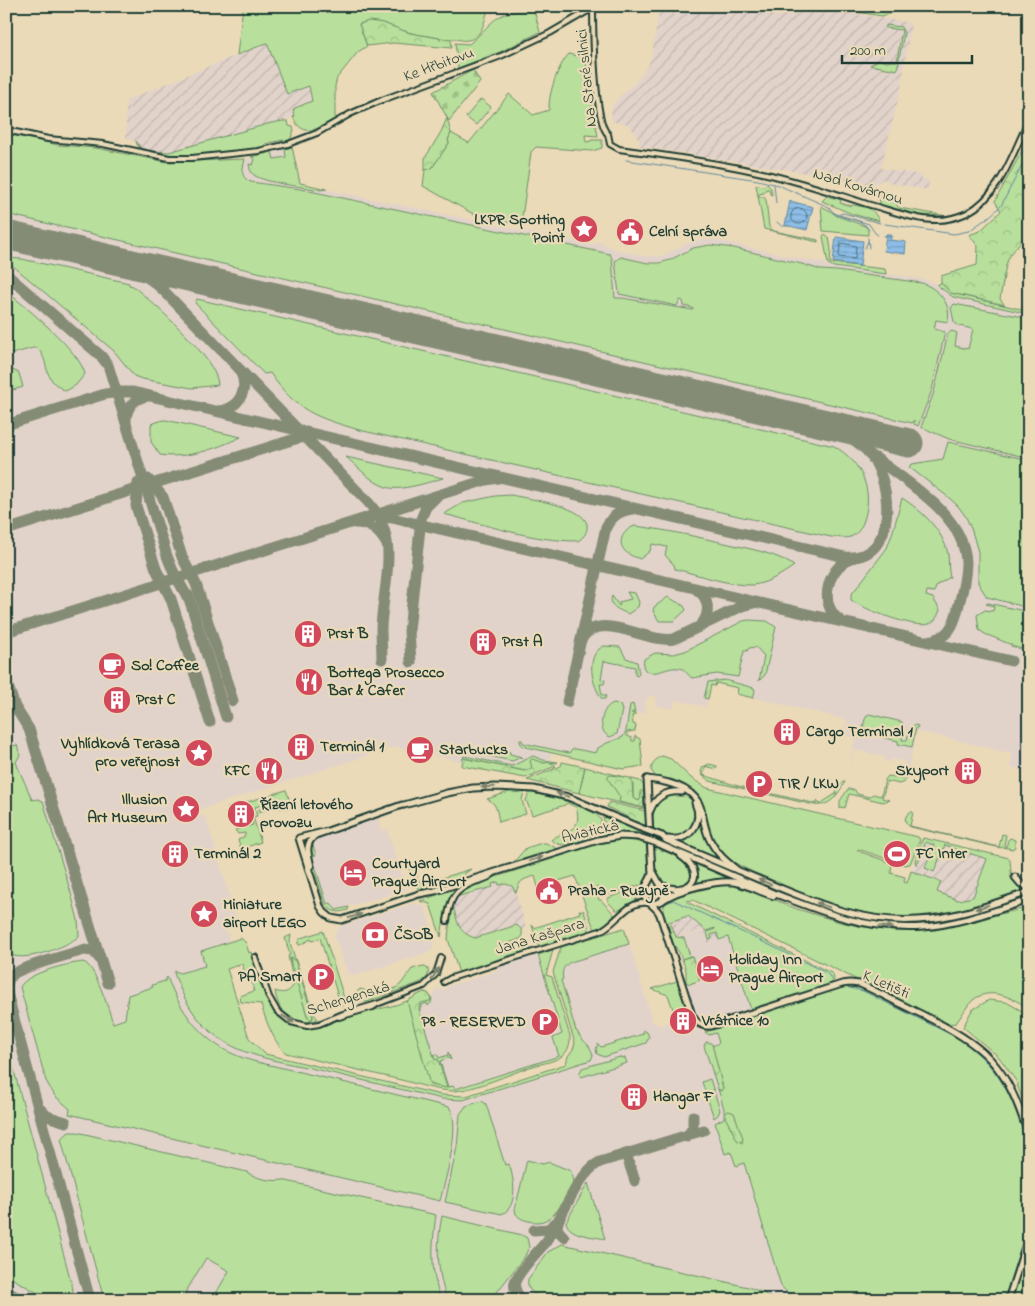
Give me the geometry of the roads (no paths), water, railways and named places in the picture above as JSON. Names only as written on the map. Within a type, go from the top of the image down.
[{"type":"main road","points":[[647,779],[682,792],[692,798],[696,804],[697,823],[691,833],[684,837],[673,839],[662,836]]},
{"type":"main road","points":[[644,893],[652,870],[647,779]]},
{"type":"main road","points":[[647,779],[683,788],[695,797],[700,805],[707,834],[714,848],[738,871]]},
{"type":"main road","name":"Aviatická","points":[[1029,892],[947,917],[919,920],[884,920],[862,916],[829,907],[738,871],[579,801],[546,791],[495,787],[460,790],[323,832],[312,838],[308,844],[307,851],[311,868],[310,877],[321,909],[326,915],[342,920],[419,894],[435,891],[604,838],[620,836],[638,837],[662,845],[788,899],[850,921],[877,926],[902,928],[931,926],[953,922],[1029,900]]},
{"type":"main road","points":[[649,817],[652,806],[658,798],[668,792],[682,792]]},
{"type":"main road","points":[[310,877],[299,838],[323,832]]},
{"type":"main road","points":[[647,886],[653,883],[672,889],[688,886],[694,881],[695,872],[691,864],[670,849]]},
{"type":"main road","points":[[652,870],[662,886]]},
{"type":"main road","points":[[1015,877],[1021,884],[1029,887]]},
{"type":"main road","points":[[651,903],[657,904],[676,893],[714,883],[728,882],[743,884],[767,895],[788,899]]},
{"type":"main road","name":"K Letišti","points":[[661,918],[661,909],[666,893],[662,886]]},
{"type":"main road","name":"K Letišti","points":[[644,893],[645,898],[658,910],[692,1015],[699,1024],[711,1026],[842,984],[860,984],[955,1031],[983,1051],[1010,1086],[1029,1137]]},
{"type":"main road","points":[[1008,1300],[1029,1235]]},
{"type":"street","name":"Na Staré silnici","points":[[593,7],[594,64],[601,121],[603,131],[608,134],[610,144]]},
{"type":"street","name":"Ke Hřbitovu","points":[[6,130],[48,139],[103,144],[155,156],[179,159],[236,155],[259,151],[293,142],[318,132],[382,100],[501,56],[550,33],[593,7]]},
{"type":"street","name":"Nad Kovárnou","points":[[610,144],[616,148],[629,151],[786,178],[897,213],[938,220],[963,214],[976,208],[988,197],[1002,177],[1029,120]]},
{"type":"street","points":[[447,922],[450,905],[457,892],[464,886],[489,878],[494,872]]},
{"type":"street","name":"Jana Kašpara","points":[[444,982],[451,978],[600,931],[637,903],[644,893]]},
{"type":"street","points":[[637,903],[651,903]]},
{"type":"street","name":"Schengenská","points":[[255,957],[276,1011],[295,1024],[307,1026],[315,1025],[358,1008],[377,1004],[426,985],[437,973],[441,958]]},
{"type":"water","points":[[790,201],[813,207],[807,230],[785,225]]},
{"type":"water","points":[[886,234],[891,234],[890,240],[906,242],[905,254],[884,251]]},
{"type":"water","points":[[836,237],[863,241],[860,266],[833,262]]},
{"type":"waterway","points":[[885,224],[954,234],[969,231],[1001,206],[1029,152]]},
{"type":"waterway","points":[[626,160],[758,180],[778,185],[829,207],[838,215],[861,223],[869,230]]},
{"type":"waterway","points":[[774,185],[776,203]]},
{"type":"waterway","points":[[833,213],[869,224],[878,235]]},
{"type":"waterway","points":[[840,214],[843,213],[880,223]]},
{"type":"waterway","points":[[777,222],[781,226],[789,226]]},
{"type":"waterway","points":[[884,236],[892,237]]},
{"type":"waterway","points":[[868,238],[869,248]]},
{"type":"waterway","points":[[865,248],[868,241]]},
{"type":"waterway","points":[[663,905],[673,900],[757,939]]},
{"type":"waterway","points":[[759,940],[827,973],[832,980]]},
{"type":"waterway","points":[[845,987],[863,991],[950,1034]]},
{"type":"waterway","points":[[952,1035],[983,1058],[1004,1086],[1012,1101],[1029,1155]]},
{"type":"waterway","points":[[1006,1293],[1029,1221]]},
{"type":"place","name":"LKPR Spotting Point","points":[[584,229]]},
{"type":"place","name":"Celní správa","points":[[630,232]]},
{"type":"place","name":"Prst B","points":[[308,634]]},
{"type":"place","name":"Prst A","points":[[483,642]]},
{"type":"place","name":"So! Coffee","points":[[112,666]]},
{"type":"place","name":"Bottega Prosecco Bar & Cafer","points":[[309,682]]},
{"type":"place","name":"Prst C","points":[[117,700]]},
{"type":"place","name":"Cargo Terminal 1","points":[[787,732]]},
{"type":"place","name":"Terminál 1","points":[[301,747]]},
{"type":"place","name":"Starbucks","points":[[420,750]]},
{"type":"place","name":"Vyhlídková Terasa pro veřejnost","points":[[199,753]]},
{"type":"place","name":"KFC","points":[[269,771]]},
{"type":"place","name":"Skyport","points":[[968,771]]},
{"type":"place","name":"TIR / LKW","points":[[759,784]]},
{"type":"place","name":"Illusion Art Museum","points":[[186,809]]},
{"type":"place","name":"Řízení letového provozu","points":[[241,814]]},
{"type":"place","name":"Terminál 2","points":[[175,854]]},
{"type":"place","name":"FC Inter","points":[[897,854]]},
{"type":"place","name":"Courtyard Prague Airport","points":[[353,873]]},
{"type":"place","name":"Praha - Ruzyně","points":[[549,891]]},
{"type":"place","name":"Miniature airport LEGO","points":[[204,914]]},
{"type":"place","name":"ČSOB","points":[[375,935]]},
{"type":"place","name":"Holiday Inn Prague Airport","points":[[710,969]]},
{"type":"place","name":"PA Smart","points":[[321,977]]},
{"type":"place","name":"Vrátnice 10","points":[[683,1021]]},
{"type":"place","name":"P8 - RESERVED","points":[[545,1022]]},
{"type":"place","name":"Hangar F","points":[[634,1097]]}]
